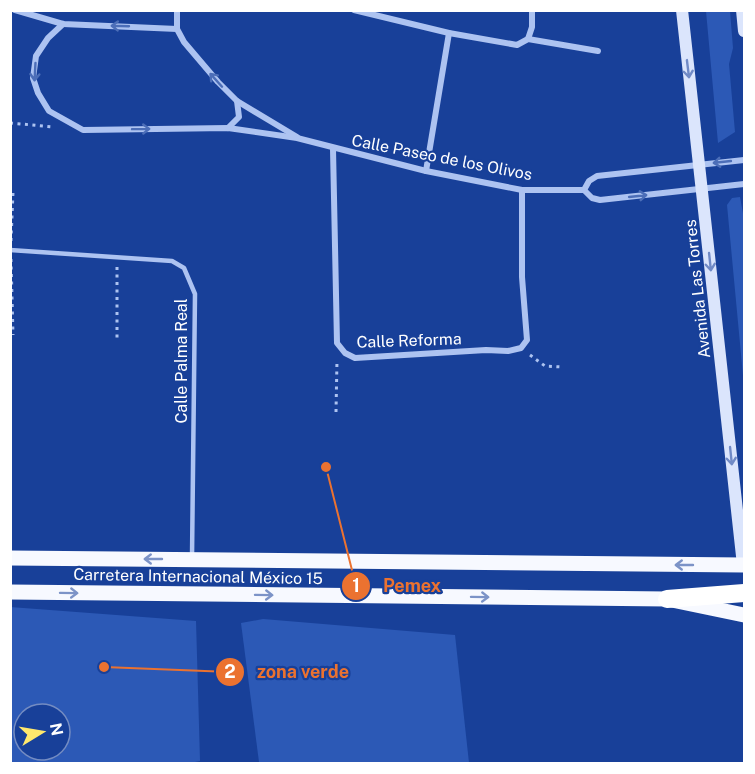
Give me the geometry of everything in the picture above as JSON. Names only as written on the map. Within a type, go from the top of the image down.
[{"type":"highway","points":[[667,599],[744,593]]},
{"type":"main road","name":"Carretera Internacional México 15","points":[[10,558],[744,565]]},
{"type":"main road","name":"Carretera Internacional México 15","points":[[10,592],[667,599],[744,615]]},
{"type":"street","points":[[15,10],[63,24],[177,29]]},
{"type":"street","points":[[177,10],[177,29],[184,42],[237,101],[297,138]]},
{"type":"street","points":[[354,10],[449,33],[517,45],[528,39],[598,51]]},
{"type":"street","points":[[528,39],[532,27],[532,10]]},
{"type":"street","name":"Avenida Las Torres","points":[[681,10],[741,519],[744,565]]},
{"type":"street","points":[[742,10],[744,31]]},
{"type":"street","points":[[63,24],[48,38],[36,56],[33,78],[38,93],[49,111],[82,130],[228,128],[297,138]]},
{"type":"street","points":[[426,171],[449,33]]},
{"type":"street","points":[[228,128],[239,117],[237,101]]},
{"type":"street","name":"Calle Paseo de los Olivos","points":[[297,138],[426,171],[522,190],[584,190],[592,198],[600,200],[744,184]]},
{"type":"street","name":"Calle Reforma","points":[[333,149],[337,344],[345,353],[355,358],[486,350],[508,351],[521,348]]},
{"type":"street","points":[[584,190],[597,176],[744,160]]},
{"type":"street","points":[[521,348],[526,340],[522,278],[522,190]]},
{"type":"lane","name":"Calle Palma Real","points":[[10,250],[172,261],[184,268],[195,294],[192,560]]},
{"type":"path","points":[[10,123],[82,130]]},
{"type":"path","points":[[13,192],[10,250],[13,335]]},
{"type":"path","points":[[117,256],[117,342]]},
{"type":"path","points":[[336,412],[337,344]]},
{"type":"path","points":[[521,348],[545,366],[563,368]]},
{"type":"shaded area","points":[[706,11],[730,11],[733,48],[729,64],[735,132],[718,143]]},
{"type":"shaded area","points":[[740,197],[744,219],[744,386],[727,205],[732,198]]},
{"type":"shaded area","points":[[10,607],[196,621],[200,761],[185,764],[11,763]]},
{"type":"shaded area","points":[[263,619],[455,635],[469,763],[259,762],[241,623]]},
{"type":"place","name":"Pemex","points":[[326,467]]},
{"type":"place","name":"zona verde","points":[[104,667]]}]
